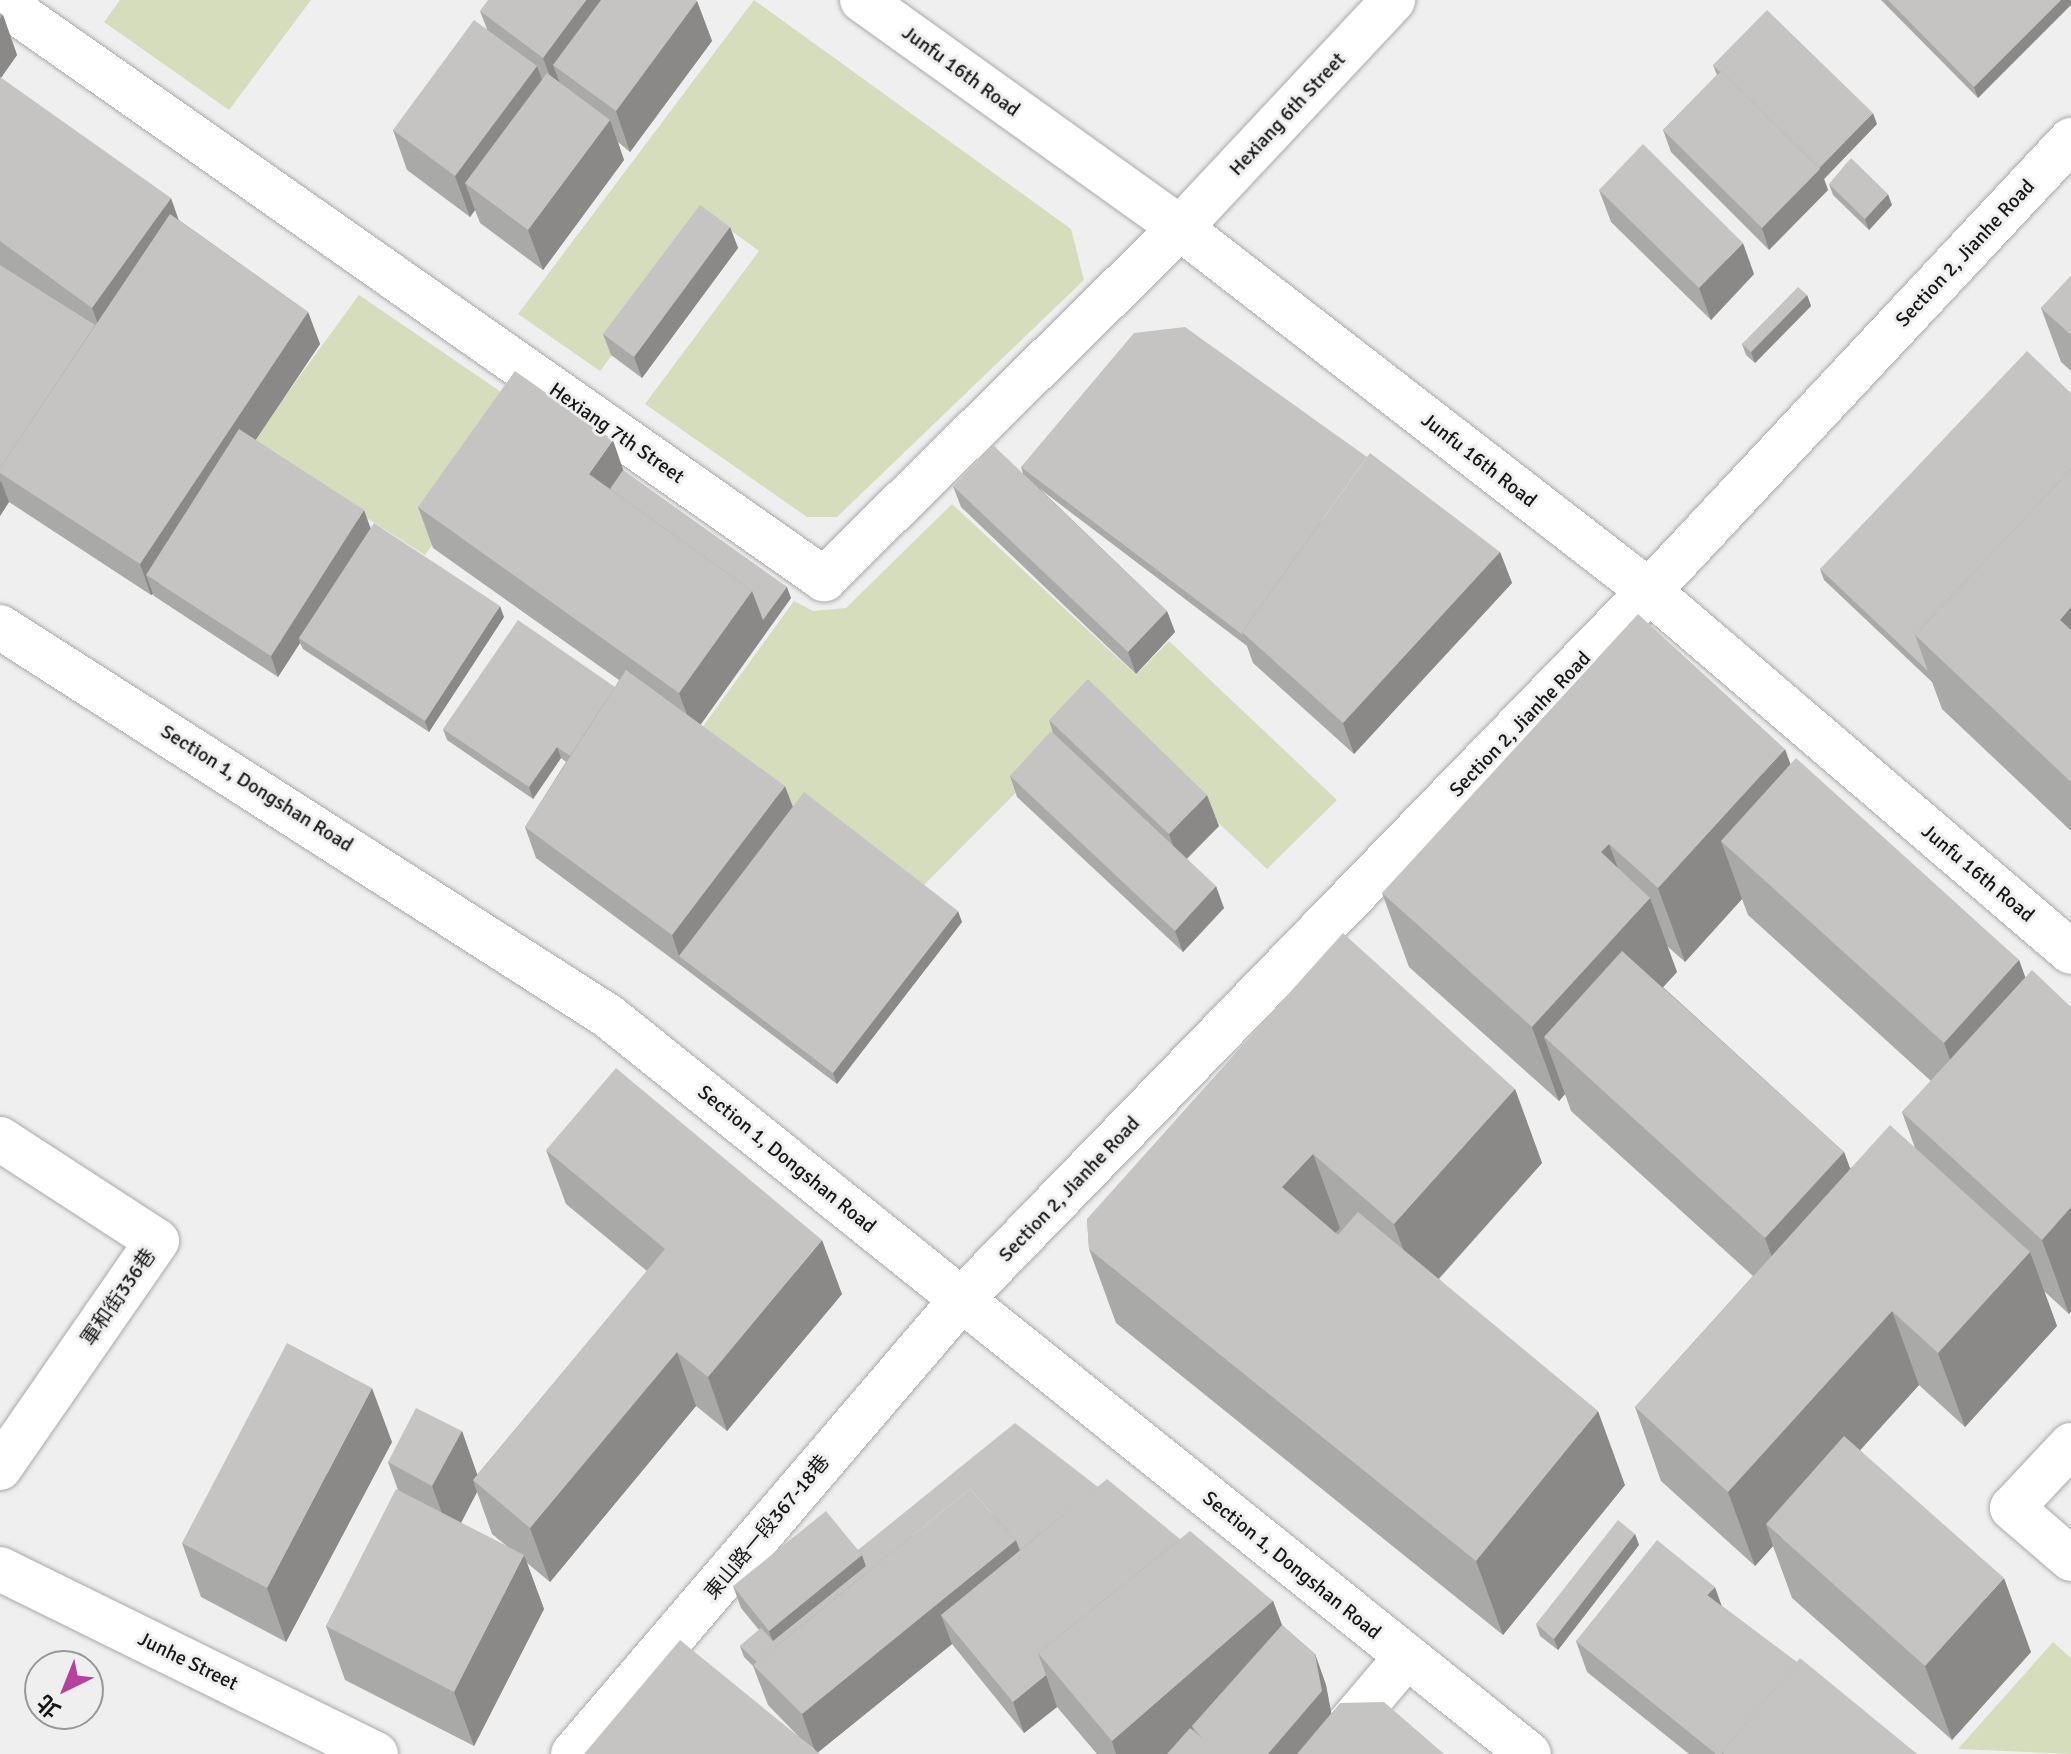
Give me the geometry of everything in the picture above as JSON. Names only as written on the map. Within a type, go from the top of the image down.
[{"type":"street","name":"Junfu 16th Road","points":[[862,0],[1180,228],[1649,591],[2071,952]]},
{"type":"street","name":"Hexiang 6th Street","points":[[1180,228],[1393,0]]},
{"type":"street","name":"Hexiang 7th Street","points":[[0,1],[824,579],[1180,228]]},
{"type":"street","name":"Section 2, Jianhe Road","points":[[961,1300],[1649,591],[2071,140]]},
{"type":"street","name":"Section 1, Dongshan Road","points":[[0,627],[608,1016],[1529,1754]]},
{"type":"street","name":"軍和街336巷","points":[[0,1139],[157,1241],[0,1468]]},
{"type":"street","name":"東山路一段367-18巷","points":[[573,1754],[961,1300]]},
{"type":"street","points":[[2071,1445],[2012,1508],[2071,1559]]},
{"type":"street","name":"Junhe Street","points":[[0,1569],[376,1754]]},
{"type":"street","points":[[1324,1754],[1407,1656]]},
{"type":"green space","points":[[120,0],[311,0],[229,110],[104,22]]},
{"type":"green space","points":[[754,0],[1071,229],[1084,280],[837,517],[807,517],[645,404],[759,251],[714,218],[600,371],[518,314]]},
{"type":"green space","points":[[359,295],[529,411],[425,555],[250,444]]},
{"type":"green space","points":[[952,504],[1136,675],[1169,641],[1337,800],[1267,869],[1099,709],[920,889],[797,818],[693,740],[794,601],[813,611],[846,608]]},
{"type":"green space","points":[[2053,1642],[2071,1658],[2071,1754],[1958,1749]]},
{"type":"building","points":[[488,0],[586,0],[543,58],[480,11]]},
{"type":"building","points":[[601,0],[697,1],[616,111],[553,65]]},
{"type":"building","points":[[1888,0],[2061,0],[1974,87]]},
{"type":"building","points":[[1767,10],[1873,113],[1819,168],[1713,65]]},
{"type":"building","points":[[474,20],[537,66],[455,176],[393,130]]},
{"type":"building","points":[[1721,71],[1820,169],[1762,228],[1663,130]]},
{"type":"building","points":[[547,73],[610,120],[528,230],[465,183]]},
{"type":"building","points":[[0,77],[171,198],[92,308],[0,241]]},
{"type":"building","points":[[1643,144],[1743,243],[1699,288],[1599,190]]},
{"type":"building","points":[[1851,158],[1888,194],[1865,219],[1829,184]]},
{"type":"building","points":[[700,205],[730,227],[634,357],[603,334]]},
{"type":"building","points":[[170,214],[308,312],[140,564],[0,473],[0,468]]},
{"type":"building","points":[[0,265],[95,325],[0,468]]},
{"type":"building","points":[[2071,276],[2071,335],[2041,308]]},
{"type":"building","points":[[1798,287],[1807,295],[1751,352],[1742,344]]},
{"type":"building","points":[[1185,327],[1367,457],[1242,632],[1243,635],[1021,467],[1134,333]]},
{"type":"building","points":[[2027,351],[2071,393],[2071,469],[1915,635],[1928,671],[1820,569]]},
{"type":"building","points":[[515,371],[613,440],[589,474],[752,591],[679,693],[418,507]]},
{"type":"building","points":[[239,429],[364,510],[271,656],[146,575]]},
{"type":"building","points":[[993,445],[1167,611],[1128,652],[953,486]]},
{"type":"building","points":[[1370,453],[1500,552],[1343,723],[1242,632]]},
{"type":"building","points":[[2071,469],[2071,607],[2060,620],[2071,630],[2071,782],[1915,635]]},
{"type":"building","points":[[623,470],[787,587],[763,620],[752,591],[610,489]]},
{"type":"building","points":[[374,523],[500,606],[425,721],[299,638]]},
{"type":"building","points":[[1638,614],[1785,749],[1658,888],[1609,844],[1601,852],[1650,898],[1532,1027],[1382,893]]},
{"type":"building","points":[[518,620],[615,687],[570,756],[557,747],[529,787],[443,729]]},
{"type":"building","points":[[626,670],[785,786],[672,935],[525,827]]},
{"type":"building","points":[[1088,679],[1207,795],[1169,834],[1049,720]]},
{"type":"building","points":[[1051,731],[1216,886],[1175,931],[1010,776]]},
{"type":"building","points":[[1796,758],[2019,960],[1944,1043],[1721,841]]},
{"type":"building","points":[[804,792],[958,911],[833,1073],[679,956]]},
{"type":"building","points":[[1343,933],[1515,1089],[1394,1224],[1313,1154],[1282,1187],[1338,1235],[1358,1212],[1598,1411],[1476,1561],[1089,1249],[1087,1219]]},
{"type":"building","points":[[1622,951],[1844,1152],[1765,1238],[1544,1037]]},
{"type":"building","points":[[2032,970],[2071,1007],[2071,1207],[2042,1240],[1902,1112]]},
{"type":"building","points":[[616,1068],[822,1240],[708,1377],[677,1352],[530,1528],[473,1480],[665,1249],[546,1150]]},
{"type":"building","points":[[1890,1125],[2030,1252],[1938,1353],[1892,1311],[1728,1492],[1635,1407]]},
{"type":"building","points":[[287,1343],[372,1388],[267,1588],[182,1543]]},
{"type":"building","points":[[416,1408],[462,1431],[432,1486],[388,1462]]},
{"type":"building","points":[[1015,1423],[1098,1487],[1020,1550],[1016,1540],[970,1489],[757,1662],[740,1646],[761,1628],[773,1641],[866,1566],[858,1550]]},
{"type":"building","points":[[1844,1436],[2004,1578],[1925,1666],[1766,1524]]},
{"type":"building","points":[[1107,1479],[1180,1539],[1038,1653],[1046,1675],[1013,1702],[941,1615]]},
{"type":"building","points":[[396,1489],[524,1555],[454,1692],[326,1626]]},
{"type":"building","points":[[970,1489],[1016,1540],[802,1714],[753,1665]]},
{"type":"building","points":[[826,1511],[862,1555],[769,1631],[733,1586]]},
{"type":"building","points":[[1618,1520],[1635,1534],[1554,1639],[1536,1624]]},
{"type":"building","points":[[1190,1531],[1273,1601],[1112,1741],[1038,1653]]},
{"type":"building","points":[[1657,1540],[1715,1587],[1707,1595],[1797,1662],[1722,1754],[1716,1754],[1576,1641]]},
{"type":"building","points":[[1282,1625],[1315,1654],[1322,1691],[1268,1754],[1167,1754],[1190,1728],[1202,1738],[1192,1726]]},
{"type":"building","points":[[680,1640],[820,1754],[584,1754]]},
{"type":"building","points":[[1800,1658],[1917,1754],[1724,1754],[1722,1752]]},
{"type":"building","points":[[1384,1702],[1444,1754],[1297,1754],[1340,1703]]}]
